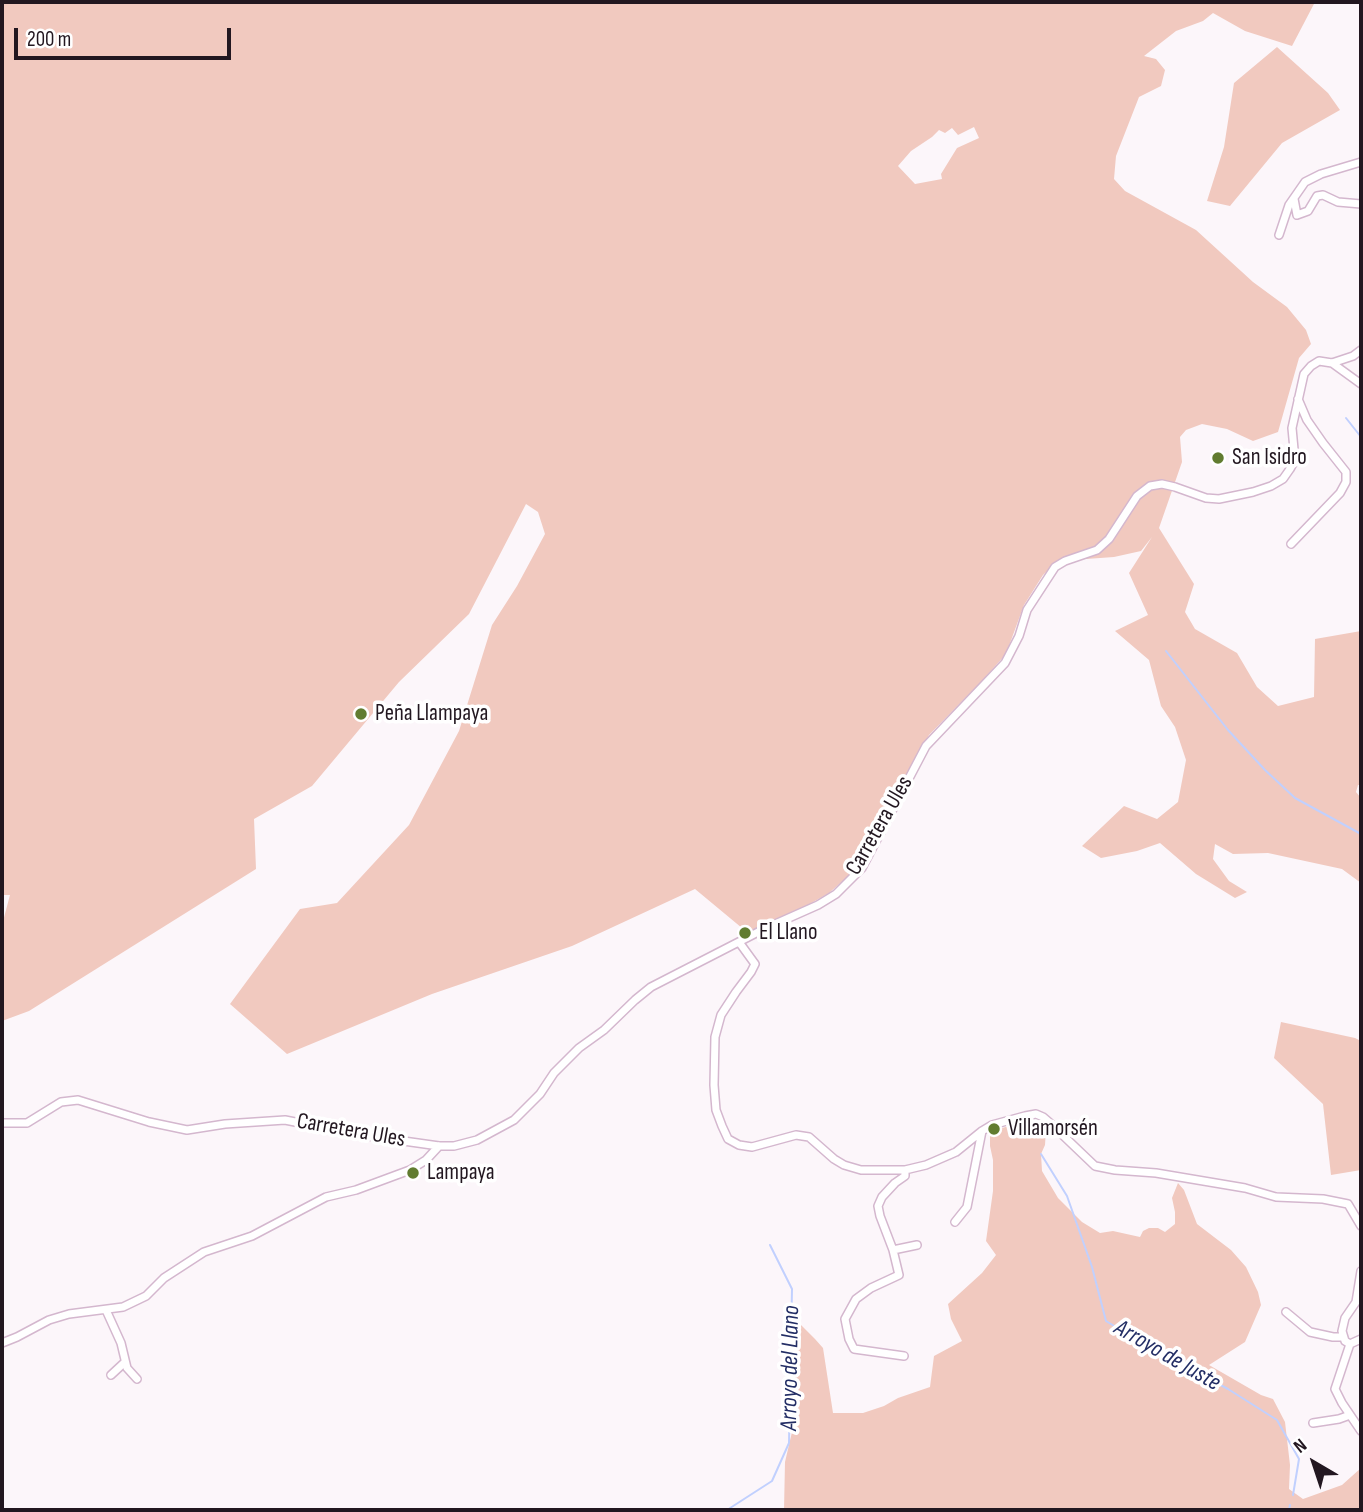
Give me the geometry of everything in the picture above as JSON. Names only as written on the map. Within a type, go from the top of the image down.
[{"type":"street","points":[[1279,235],[1289,205],[1306,182],[1321,174],[1361,162]]},
{"type":"street","points":[[1294,199],[1297,215],[1308,211],[1317,196],[1323,195],[1338,202],[1361,204]]},
{"type":"street","name":"Carretera Ules","points":[[2,1123],[27,1123],[61,1102],[78,1100],[149,1122],[187,1130],[225,1124],[285,1120],[361,1135],[454,1146],[477,1140],[514,1120],[529,1107],[554,1073],[572,1055],[651,987],[836,894],[862,868],[926,746],[1005,663],[1027,610],[1055,567],[1097,550],[1137,496],[1150,486],[1162,484],[1206,498],[1219,499],[1253,492],[1283,479],[1295,460],[1292,428],[1304,374],[1319,361],[1332,363],[1353,356],[1361,350]]},
{"type":"street","points":[[1332,363],[1361,384]]},
{"type":"street","points":[[1291,544],[1340,494],[1346,482],[1346,472],[1317,435],[1298,399]]},
{"type":"street","points":[[739,942],[755,964],[721,1015],[715,1037],[716,1110],[729,1139],[739,1145],[752,1147],[796,1135],[810,1137],[844,1165],[862,1170],[905,1170],[926,1165],[956,1152],[992,1125],[1036,1114],[1050,1123],[1095,1166],[1245,1188],[1276,1197],[1323,1199],[1348,1204],[1361,1226]]},
{"type":"street","points":[[955,1222],[967,1207],[982,1130]]},
{"type":"street","points":[[2,1343],[49,1320],[85,1311],[123,1307],[146,1296],[164,1278],[204,1252],[251,1236],[326,1197],[356,1190],[410,1170],[426,1160],[439,1146]]},
{"type":"street","points":[[904,1356],[854,1349],[845,1319],[856,1299],[899,1275],[878,1206],[895,1183],[905,1176],[905,1170]]},
{"type":"street","points":[[893,1250],[917,1245]]},
{"type":"street","points":[[1361,1271],[1356,1302],[1345,1318],[1342,1331],[1345,1341],[1350,1343],[1361,1339]]},
{"type":"street","points":[[106,1310],[121,1343],[127,1368],[137,1379]]},
{"type":"street","points":[[1286,1312],[1310,1332],[1343,1337]]},
{"type":"street","points":[[1350,1343],[1335,1389],[1361,1431]]},
{"type":"street","points":[[111,1375],[125,1362]]},
{"type":"street","points":[[1313,1423],[1350,1415]]},
{"type":"shaded area","points":[[2,2],[1315,2],[1292,46],[1245,31],[1213,13],[1203,21],[1176,31],[1144,56],[1156,59],[1165,70],[1161,86],[1139,97],[1116,156],[1114,179],[1125,191],[1196,230],[1253,282],[1287,307],[1306,330],[1311,344],[1299,358],[1278,432],[1253,441],[1227,429],[1202,424],[1186,430],[1180,437],[1182,462],[1159,528],[1194,584],[1185,612],[1195,629],[1237,653],[1257,687],[1278,706],[1314,697],[1315,639],[1361,631],[1361,785],[1358,785],[1356,792],[1361,798],[1361,883],[1342,869],[1268,853],[1233,854],[1215,844],[1213,859],[1229,881],[1247,892],[1235,898],[1196,874],[1160,843],[1101,858],[1082,846],[1124,806],[1157,819],[1178,802],[1186,760],[1175,727],[1161,706],[1149,660],[1115,631],[1148,615],[1129,573],[1152,537],[1141,551],[1114,557],[1058,561],[1043,575],[1024,605],[1006,654],[929,735],[861,865],[829,893],[748,933],[695,889],[572,946],[432,994],[287,1054],[230,1004],[300,909],[337,903],[409,825],[459,731],[492,625],[545,534],[538,512],[526,504],[469,614],[399,682],[312,786],[254,819],[256,869],[29,1011],[2,1021],[2,925],[10,895],[2,895]],"holes":[[[974,127],[979,138],[957,148],[941,174],[942,179],[915,184],[898,166],[911,151],[939,130],[945,133],[952,128],[958,135]]]},
{"type":"shaded area","points":[[1277,47],[1328,93],[1340,110],[1282,143],[1230,206],[1207,201],[1224,147],[1234,83]]},
{"type":"shaded area","points":[[1281,1022],[1361,1041],[1361,1170],[1331,1175],[1323,1104],[1274,1058]]},
{"type":"shaded area","points":[[1039,1120],[1046,1129],[1045,1145],[1041,1154],[1042,1171],[1058,1198],[1082,1222],[1100,1233],[1113,1231],[1140,1237],[1143,1231],[1149,1228],[1158,1228],[1165,1232],[1175,1224],[1172,1198],[1178,1183],[1184,1190],[1197,1224],[1231,1250],[1246,1267],[1261,1305],[1245,1342],[1209,1365],[1273,1399],[1285,1422],[1290,1465],[1289,1489],[1303,1499],[1342,1485],[1361,1468],[1361,1510],[784,1510],[785,1462],[792,1432],[796,1320],[823,1348],[833,1413],[863,1413],[930,1387],[934,1356],[962,1341],[951,1319],[948,1304],[982,1273],[996,1255],[986,1241],[993,1191],[990,1132],[1021,1122]]},
{"type":"waterway","points":[[1346,418],[1361,437]]},
{"type":"waterway","points":[[1166,651],[1228,730],[1265,770],[1295,798],[1361,834]]},
{"type":"waterway","name":"Arroyo de Juste","points":[[1041,1154],[1067,1196],[1092,1267],[1106,1321],[1228,1389],[1277,1420],[1299,1459],[1293,1495]]},
{"type":"waterway","name":"Arroyo del Llano","points":[[727,1510],[772,1481],[789,1443],[792,1289],[770,1245]]},
{"type":"waterway","name":"Arroyo de Juste","points":[[1289,1510],[1290,1505]]},
{"type":"place","name":"San Isidro","points":[[1218,458]]},
{"type":"place","name":"Peña Llampaya","points":[[361,714]]},
{"type":"place","name":"El Llano","points":[[745,933]]},
{"type":"place","name":"Villamorsén","points":[[994,1129]]},
{"type":"place","name":"Lampaya","points":[[413,1173]]}]
